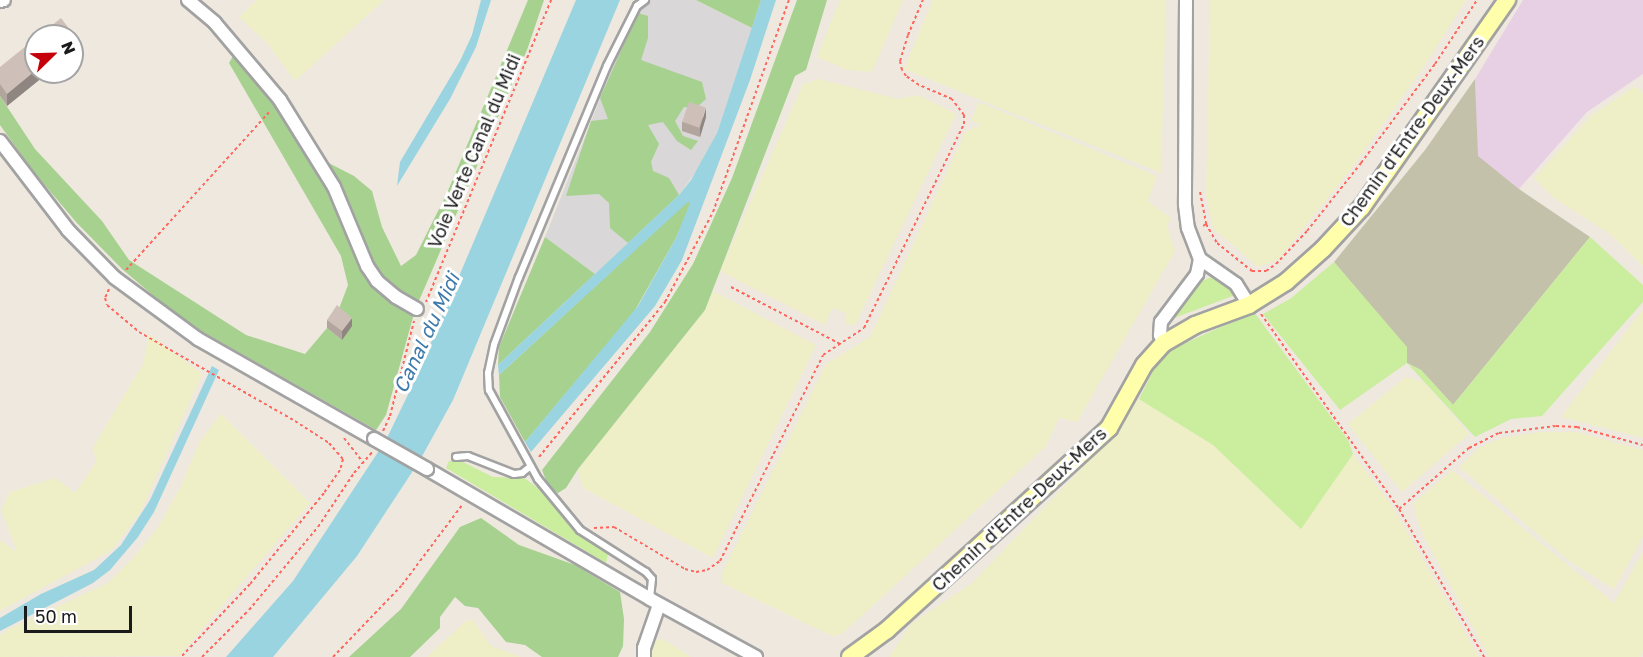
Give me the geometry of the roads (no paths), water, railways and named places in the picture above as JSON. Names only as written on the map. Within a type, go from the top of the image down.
[{"type":"street","points":[[188,0],[215,22],[280,100],[334,187],[367,266],[377,281],[396,297],[417,309]]},
{"type":"street","points":[[1164,343],[1160,335],[1161,321],[1197,274],[1200,259],[1191,236],[1185,205],[1186,0]]},
{"type":"street","name":"Chemin d'Entre-Deux-Mers","points":[[858,656],[1109,428],[1144,365],[1164,343],[1195,325],[1251,303],[1286,282],[1323,249],[1362,207],[1507,0]]},
{"type":"street","points":[[0,141],[68,230],[115,278],[198,339],[378,438],[654,602],[756,657]]},
{"type":"street","points":[[1200,259],[1236,284],[1251,303]]},
{"type":"street","points":[[644,657],[654,602]]},
{"type":"lane","points":[[645,0],[637,6],[607,66],[494,345],[488,373],[489,390],[538,479],[580,530],[646,572],[652,579],[654,602]]},
{"type":"lane","points":[[456,457],[468,456],[514,474],[522,473],[531,466]]},
{"type":"water","points":[[481,0],[491,0],[476,47],[450,99],[397,186],[400,162],[460,61],[472,35]]},
{"type":"water","points":[[576,0],[620,0],[453,400],[420,460],[357,556],[273,657],[226,657],[293,581],[386,440],[416,378]]},
{"type":"water","points":[[761,0],[776,0],[750,80],[682,260],[655,306],[531,452],[525,442],[638,306],[676,238],[690,203],[688,202],[499,375],[498,365],[679,195],[691,180],[717,133]]},
{"type":"water","points":[[212,366],[219,370],[154,512],[138,537],[110,570],[93,583],[0,631],[0,618],[41,594],[94,570],[121,545],[150,500]]},
{"type":"water label","name":"Canal du Midi","points":[[426,333]]}]
